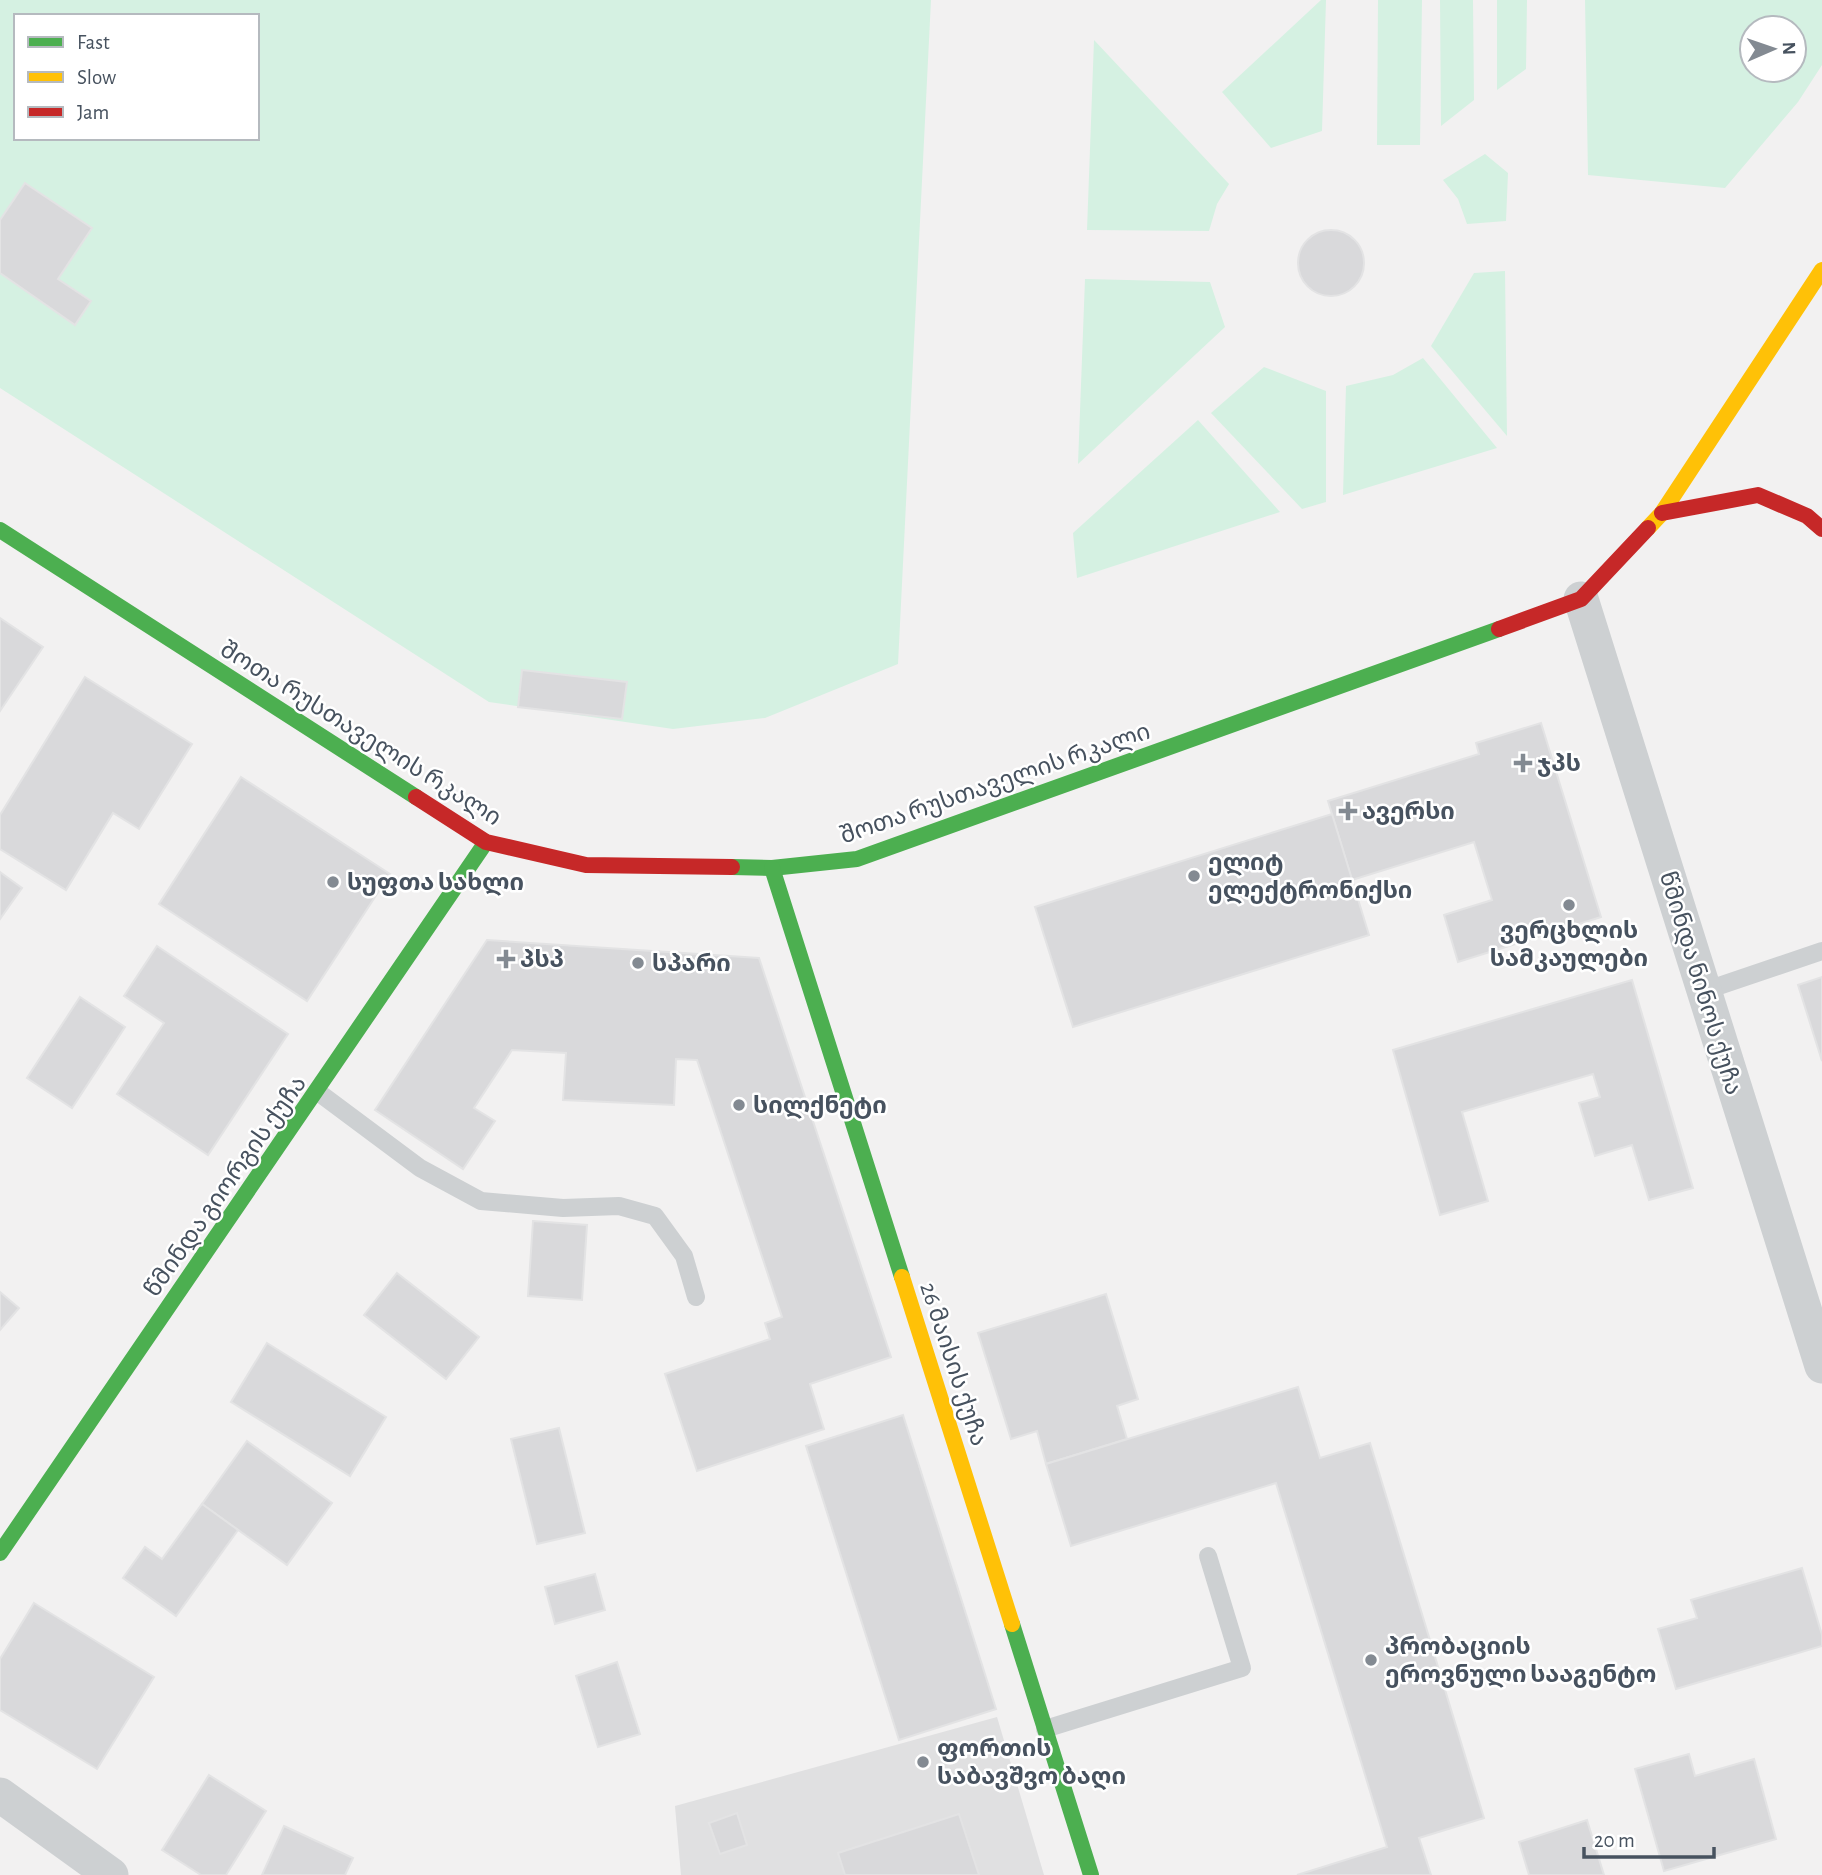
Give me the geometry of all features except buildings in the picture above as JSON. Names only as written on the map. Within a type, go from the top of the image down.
[{"type":"main road","name":"შოთა რუსთაველის რკალი","points":[[0,530],[486,842],[586,865],[772,868],[857,859],[1581,599],[1662,513],[1822,270]]},
{"type":"main road","points":[[1662,513],[1758,495],[1817,514]]},
{"type":"main road","name":"წმინდა გიორგის ქუჩა","points":[[0,1553],[318,1092],[486,842]]},
{"type":"main road","name":"26 მაისის ქუჩა","points":[[772,868],[1091,1875]]},
{"type":"street","name":"წმინდა ნინოს ქუჩა","points":[[1581,599],[1822,1366]]},
{"type":"street","points":[[0,1795],[111,1875]]},
{"type":"lane","points":[[1704,991],[1822,951]]},
{"type":"lane","points":[[318,1092],[420,1168],[481,1201],[563,1208],[619,1206],[655,1216],[684,1256],[696,1297]]},
{"type":"lane","points":[[1045,1729],[1242,1668],[1208,1556]]},
{"type":"shaded area","name":"ფორთის საბავშვო ბაღი","points":[[997,1717],[1044,1875],[681,1875],[675,1806]]},
{"type":"green space","points":[[0,0],[931,0],[898,664],[765,718],[673,729],[489,702],[0,388]]},
{"type":"green space","points":[[1321,0],[1326,0],[1322,131],[1271,148],[1222,92]]},
{"type":"green space","points":[[1378,0],[1422,0],[1420,145],[1377,145]]},
{"type":"green space","points":[[1440,0],[1473,0],[1474,100],[1441,126]]},
{"type":"green space","points":[[1497,0],[1527,0],[1526,69],[1497,90]]},
{"type":"green space","points":[[1585,0],[1822,0],[1822,65],[1798,102],[1725,188],[1588,175]]},
{"type":"green space","points":[[1094,40],[1229,184],[1217,204],[1209,231],[1087,230]]},
{"type":"green space","points":[[1485,154],[1508,173],[1506,221],[1467,224],[1458,199],[1443,180]]},
{"type":"green space","points":[[1505,271],[1507,436],[1431,346],[1474,273]]},
{"type":"green space","points":[[1085,279],[1210,282],[1225,327],[1078,464]]},
{"type":"green space","points":[[1423,358],[1497,448],[1343,495],[1346,386],[1393,375]]},
{"type":"green space","points":[[1264,367],[1326,391],[1326,502],[1302,509],[1211,413]]},
{"type":"green space","points":[[1198,420],[1280,512],[1077,578],[1073,533]]},
{"type":"traffic: fast","points":[[0,530],[416,797]]},
{"type":"traffic: fast","points":[[732,867],[772,868],[857,859],[1499,629]]},
{"type":"traffic: fast","points":[[0,1553],[486,842]]},
{"type":"traffic: fast","points":[[772,868],[902,1277]]},
{"type":"traffic: fast","points":[[1012,1624],[1091,1875]]},
{"type":"traffic: slow","points":[[1648,528],[1662,513],[1822,270]]},
{"type":"traffic: slow","points":[[902,1277],[1012,1624]]},
{"type":"traffic: jam","points":[[1662,513],[1758,495],[1807,516],[1822,529]]},
{"type":"traffic: jam","points":[[1499,629],[1581,599],[1648,528]]},
{"type":"traffic: jam","points":[[416,797],[486,842],[586,865],[732,867]]},
{"type":"place","name":"ჯპს","points":[[1523,763]]},
{"type":"place","name":"ავერსი","points":[[1348,811]]},
{"type":"place","name":"ელიტ ელექტრონიქსი","points":[[1194,876]]},
{"type":"place","name":"სუფთა სახლი","points":[[333,882]]},
{"type":"place","name":"ვერცხლის სამკაულები","points":[[1569,905]]},
{"type":"place","name":"პსპ","points":[[506,959]]},
{"type":"place","name":"სპარი","points":[[638,963]]},
{"type":"place","name":"სილქნეტი","points":[[739,1105]]},
{"type":"place","name":"პრობაციის ეროვნული სააგენტო","points":[[1371,1660]]},
{"type":"place","name":"ფორთის საბავშვო ბაღი","points":[[923,1762]]}]
